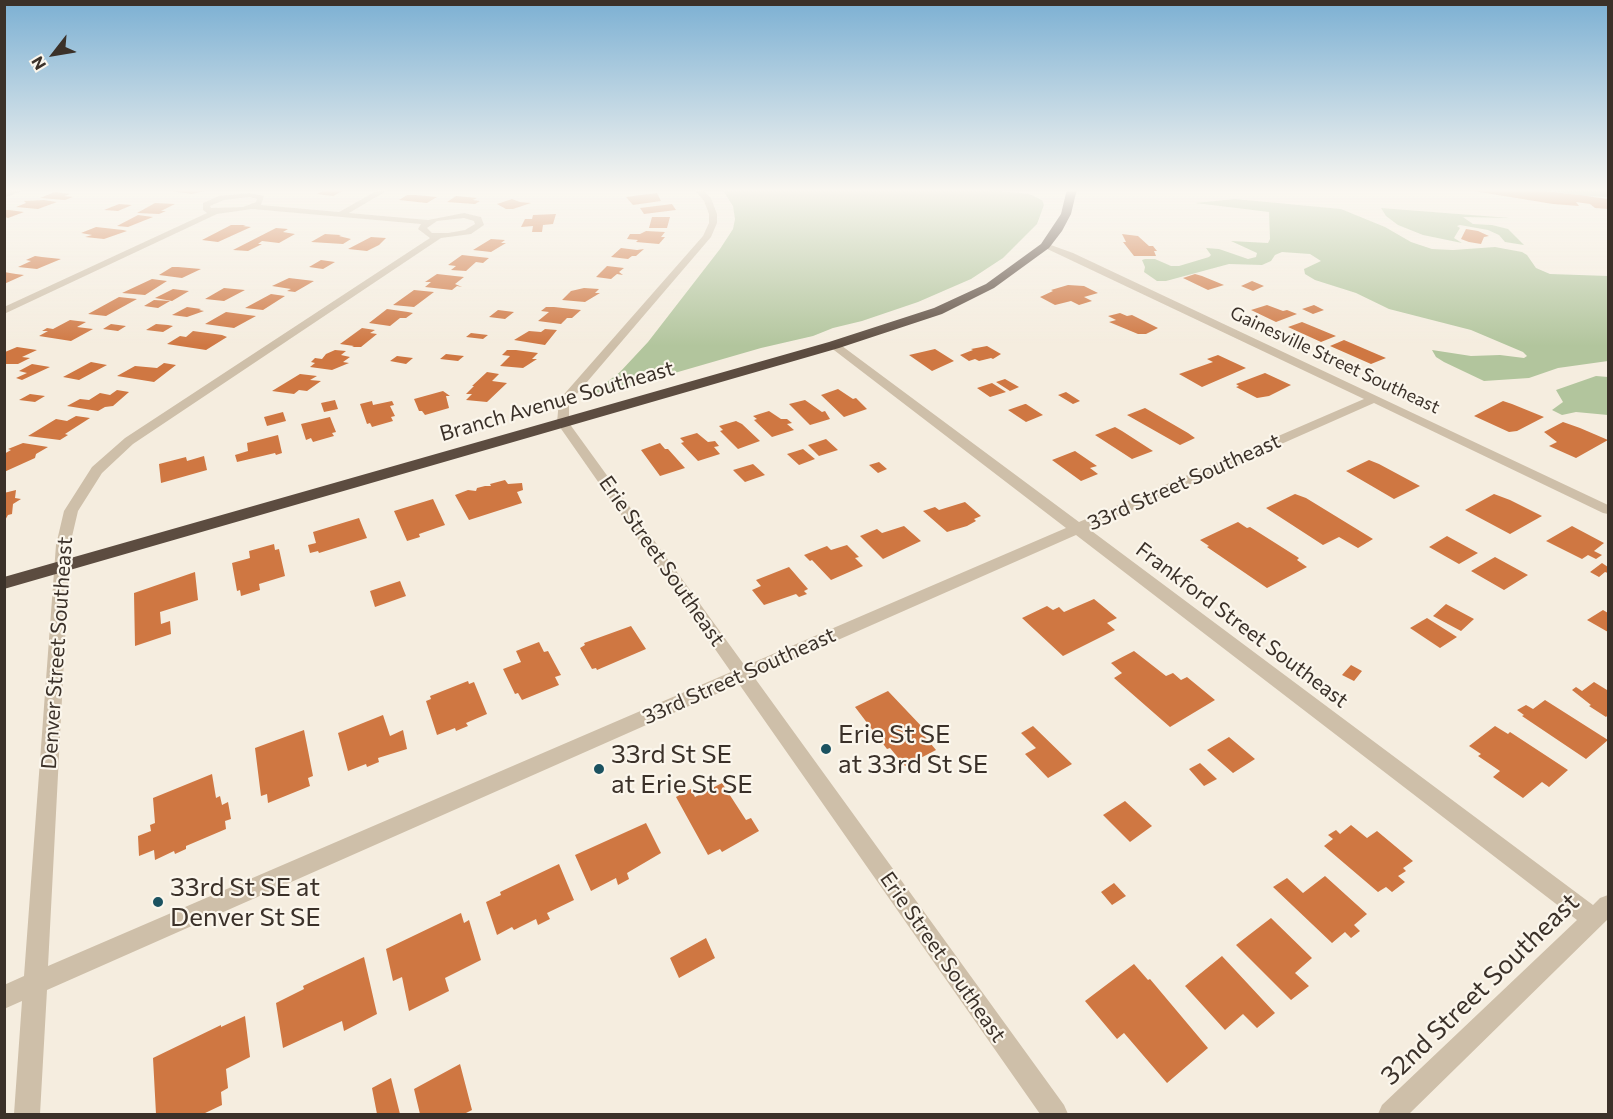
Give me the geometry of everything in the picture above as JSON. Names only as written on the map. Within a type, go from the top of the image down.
[{"type":"highway","name":"Branch Avenue Southeast","points":[[4,583],[882,330],[957,303],[998,280],[1045,246],[1048,241]]},
{"type":"street","points":[[4,311],[153,241]]},
{"type":"street","name":"Denver Street Southeast","points":[[27,1114],[62,566],[65,530],[71,511],[87,484],[109,458],[150,425],[430,241]]},
{"type":"street","points":[[563,423],[563,403],[703,241]]},
{"type":"street","name":"Gainesville Street Southeast","points":[[1045,246],[1070,255],[1608,510]]},
{"type":"street","name":"Frankford Street Southeast","points":[[834,345],[1077,529],[1601,912]]},
{"type":"street","name":"33rd Street Southeast","points":[[4,997],[1374,399]]},
{"type":"street","name":"Erie Street Southeast","points":[[563,423],[1055,1114]]},
{"type":"street","name":"32nd Street Southeast","points":[[1391,1114],[1601,912]]},
{"type":"green space","points":[[725,241],[1020,241],[1003,258],[971,279],[918,302],[813,336],[761,348],[595,396],[594,392],[620,372],[648,342]]},
{"type":"green space","points":[[1231,241],[1410,241],[1432,249],[1495,247],[1522,252],[1536,268],[1550,274],[1608,276],[1608,361],[1558,368],[1529,378],[1484,381],[1444,362],[1436,357],[1432,350],[1471,356],[1500,355],[1524,358],[1527,356],[1523,352],[1471,330],[1389,309],[1356,293],[1315,280],[1305,274],[1304,269],[1321,261],[1310,254],[1282,252],[1262,265],[1229,264],[1166,281],[1157,281],[1144,272],[1145,267],[1142,260],[1145,259],[1155,259],[1171,266],[1179,266],[1209,257],[1211,255],[1206,248],[1219,249],[1248,259],[1256,257],[1257,253]]},
{"type":"green space","points":[[1520,241],[1524,245],[1505,242]]},
{"type":"green space","points":[[1596,376],[1608,377],[1608,415],[1576,412],[1562,415],[1552,410],[1563,402],[1556,390]]},
{"type":"building","points":[[250,241],[262,241],[258,244],[262,244],[248,251],[233,250]]},
{"type":"building","points":[[312,241],[347,241],[343,244]]},
{"type":"building","points":[[363,241],[383,241],[367,251],[348,249]]},
{"type":"building","points":[[487,241],[506,243],[491,252],[473,250]]},
{"type":"building","points":[[637,241],[661,241],[659,244]]},
{"type":"building","points":[[1144,241],[1149,246],[1153,246],[1157,251],[1154,251],[1156,256],[1134,256],[1123,242]]},
{"type":"building","points":[[1467,241],[1482,241],[1481,244]]},
{"type":"building","points":[[621,248],[644,249],[628,259],[611,257]]},
{"type":"building","points":[[462,255],[489,258],[483,263],[476,262],[466,271],[451,270],[456,266],[448,265]]},
{"type":"building","points":[[35,256],[61,259],[37,269],[18,267],[31,261],[26,260]]},
{"type":"building","points":[[321,260],[335,262],[323,269],[309,267]]},
{"type":"building","points":[[607,266],[624,268],[619,272],[623,275],[617,274],[611,279],[596,277]]},
{"type":"building","points":[[172,267],[201,269],[182,278],[159,275]]},
{"type":"building","points":[[4,272],[16,274],[24,275],[4,284]]},
{"type":"building","points":[[437,274],[464,277],[455,284],[462,287],[457,286],[452,290],[425,287],[431,282],[425,282]]},
{"type":"building","points":[[1195,274],[1224,285],[1208,290],[1183,278]]},
{"type":"building","points":[[289,278],[314,281],[295,292],[287,291],[291,289],[272,286]]},
{"type":"building","points":[[152,279],[167,281],[145,295],[122,293]]},
{"type":"building","points":[[1252,281],[1264,286],[1253,291],[1241,286]]},
{"type":"building","points":[[1068,285],[1084,286],[1098,293],[1084,297],[1092,301],[1079,305],[1071,301],[1055,305],[1040,297],[1053,291],[1051,290]]},
{"type":"building","points":[[224,288],[245,290],[224,301],[205,299]]},
{"type":"building","points":[[584,288],[599,289],[595,293],[600,293],[585,302],[562,300],[571,291]]},
{"type":"building","points":[[173,289],[189,291],[172,301],[155,298]]},
{"type":"building","points":[[414,290],[434,292],[414,307],[393,305]]},
{"type":"building","points":[[271,294],[285,296],[263,310],[245,308]]},
{"type":"building","points":[[119,297],[137,299],[106,316],[88,314]]},
{"type":"building","points":[[154,300],[170,301],[158,308],[144,306]]},
{"type":"building","points":[[1267,305],[1297,314],[1276,322],[1251,310]]},
{"type":"building","points":[[1314,305],[1324,310],[1313,314],[1302,309]]},
{"type":"building","points":[[187,307],[204,311],[187,317],[172,315]]},
{"type":"building","points":[[546,307],[581,310],[561,324],[538,321],[549,312],[541,311]]},
{"type":"building","points":[[387,309],[413,313],[406,318],[400,318],[390,326],[369,323]]},
{"type":"building","points":[[498,310],[514,312],[505,319],[489,317]]},
{"type":"building","points":[[226,312],[256,316],[234,328],[205,324]]},
{"type":"building","points":[[1120,313],[1127,316],[1132,315],[1158,328],[1146,334],[1138,334],[1109,322],[1116,320],[1108,316]]},
{"type":"building","points":[[70,320],[86,322],[77,327],[93,329],[71,341],[39,336],[48,331],[42,331],[47,328],[53,329]]},
{"type":"building","points":[[1302,322],[1336,336],[1321,342],[1288,327]]},
{"type":"building","points":[[111,324],[126,326],[118,331],[103,329]]},
{"type":"building","points":[[156,324],[173,326],[163,332],[146,330]]},
{"type":"building","points":[[362,328],[375,330],[370,333],[377,334],[361,347],[340,344]]},
{"type":"building","points":[[545,329],[557,330],[545,345],[514,340],[529,331],[541,332]]},
{"type":"building","points":[[193,331],[227,337],[206,350],[167,344],[180,336],[186,337]]},
{"type":"building","points":[[471,333],[488,335],[483,339],[466,337]]},
{"type":"building","points":[[1344,340],[1386,358],[1371,364],[1330,346]]},
{"type":"building","points":[[987,346],[1001,354],[993,359],[979,361],[975,359],[969,361],[960,355],[973,350],[971,349]]},
{"type":"building","points":[[17,347],[37,350],[22,357],[30,358],[18,364],[5,364],[5,352]]},
{"type":"building","points":[[935,349],[954,361],[932,371],[909,355]]},
{"type":"building","points":[[335,350],[346,351],[341,355],[350,357],[343,362],[349,363],[332,370],[310,367],[315,363],[311,362],[315,358],[322,359],[326,354]]},
{"type":"building","points":[[507,350],[538,353],[532,359],[537,359],[523,368],[500,366],[510,356],[502,355]]},
{"type":"building","points":[[446,354],[464,356],[458,361],[440,359]]},
{"type":"building","points":[[1218,355],[1246,368],[1202,387],[1179,374],[1213,362],[1207,359]]},
{"type":"building","points":[[397,356],[413,358],[406,364],[390,361]]},
{"type":"building","points":[[91,362],[107,365],[79,380],[63,377]]},
{"type":"building","points":[[164,363],[176,365],[154,382],[117,376],[135,366],[157,368]]},
{"type":"building","points":[[32,364],[50,367],[22,380],[16,378],[27,373],[19,371]]},
{"type":"building","points":[[487,372],[499,374],[492,381],[507,383],[487,402],[466,400],[472,394],[466,394],[474,386],[472,386]]},
{"type":"building","points":[[1265,373],[1291,385],[1269,396],[1257,398],[1236,387],[1239,386],[1236,384]]},
{"type":"building","points":[[300,374],[317,376],[310,380],[321,381],[307,391],[299,390],[294,394],[272,391]]},
{"type":"building","points":[[1005,379],[1019,387],[1010,391],[996,382]]},
{"type":"building","points":[[992,383],[1006,392],[990,397],[977,388]]},
{"type":"building","points":[[838,389],[853,399],[856,398],[867,409],[844,417],[821,395]]},
{"type":"building","points":[[117,390],[129,392],[113,406],[98,411],[67,406],[80,399],[89,400],[100,393],[110,395]]},
{"type":"building","points":[[443,391],[450,396],[446,396],[449,408],[425,415],[419,411],[414,399]]},
{"type":"building","points":[[1066,392],[1080,401],[1073,404],[1058,395]]},
{"type":"building","points":[[30,394],[45,396],[35,402],[19,400]]},
{"type":"building","points":[[335,400],[338,409],[324,412],[321,403]]},
{"type":"building","points":[[805,400],[822,412],[825,411],[830,419],[810,425],[789,404]]},
{"type":"building","points":[[372,401],[373,405],[392,401],[394,405],[390,406],[395,416],[391,417],[393,421],[372,427],[370,423],[367,424],[360,404]]},
{"type":"building","points":[[1503,401],[1544,417],[1517,431],[1509,432],[1474,416]]},
{"type":"building","points":[[1026,404],[1043,415],[1026,422],[1008,410]]},
{"type":"building","points":[[1145,408],[1195,438],[1180,445],[1127,415]]},
{"type":"building","points":[[769,411],[781,419],[787,419],[792,423],[787,424],[794,430],[772,437],[754,420],[757,419],[753,416]]},
{"type":"building","points":[[283,412],[286,421],[267,426],[264,417]]},
{"type":"building","points":[[76,416],[90,418],[65,434],[68,435],[60,440],[28,436],[56,419],[67,421]]},
{"type":"building","points":[[330,417],[336,432],[332,433],[334,436],[313,442],[311,438],[306,440],[301,424]]},
{"type":"building","points":[[736,421],[760,441],[738,449],[720,431],[723,430],[719,426]]},
{"type":"building","points":[[1563,422],[1608,440],[1576,458],[1549,446],[1557,442],[1544,432]]},
{"type":"building","points":[[1115,427],[1153,451],[1132,459],[1095,435]]},
{"type":"building","points":[[697,433],[708,442],[715,441],[719,446],[714,447],[720,454],[698,461],[681,443],[684,442],[680,438]]},
{"type":"building","points":[[278,435],[282,453],[237,462],[235,455],[248,451],[247,443]]},
{"type":"building","points":[[826,439],[838,450],[819,456],[808,445]]},
{"type":"building","points":[[23,443],[48,447],[36,454],[35,458],[4,472],[4,454],[11,450],[8,449]]},
{"type":"building","points":[[660,443],[685,468],[660,476],[641,450]]},
{"type":"building","points":[[803,449],[815,459],[799,465],[787,454]]},
{"type":"building","points":[[1075,451],[1097,466],[1090,468],[1098,474],[1081,481],[1052,460]]},
{"type":"building","points":[[204,456],[207,470],[161,483],[159,464],[186,457],[187,461]]},
{"type":"building","points":[[1369,460],[1420,486],[1394,499],[1346,471]]},
{"type":"building","points":[[879,462],[887,469],[878,473],[869,465]]},
{"type":"building","points":[[753,464],[765,475],[745,482],[733,470]]},
{"type":"building","points":[[505,480],[508,484],[522,483],[523,490],[517,492],[522,503],[469,520],[455,495],[468,490],[476,491],[477,488],[491,486],[490,484]]},
{"type":"building","points":[[16,490],[15,498],[21,499],[13,504],[12,514],[8,515],[4,522],[4,493]]},
{"type":"building","points":[[1295,494],[1306,498],[1373,539],[1358,548],[1339,537],[1323,545],[1266,508]]},
{"type":"building","points":[[1494,494],[1542,516],[1510,534],[1465,510]]},
{"type":"building","points":[[433,499],[445,525],[407,541],[394,511]]},
{"type":"building","points":[[965,502],[981,516],[967,526],[947,532],[923,511],[935,507],[939,510]]},
{"type":"building","points":[[359,518],[367,538],[319,553],[318,551],[310,553],[308,545],[316,543],[313,532]]},
{"type":"building","points":[[1238,522],[1299,558],[1297,560],[1307,567],[1267,588],[1200,540]]},
{"type":"building","points":[[904,526],[921,541],[883,559],[860,536],[877,529],[882,533]]},
{"type":"building","points":[[1572,526],[1604,543],[1594,551],[1602,555],[1596,559],[1588,555],[1582,559],[1546,541]]},
{"type":"building","points":[[1447,536],[1478,553],[1459,564],[1429,547]]},
{"type":"building","points":[[274,544],[275,550],[279,549],[285,576],[259,584],[260,590],[241,596],[240,590],[237,591],[232,563],[250,558],[249,551]]},
{"type":"building","points":[[847,545],[859,557],[855,558],[863,566],[831,580],[804,555],[827,546],[831,550]]},
{"type":"building","points":[[1495,557],[1528,575],[1504,590],[1471,571]]},
{"type":"building","points":[[1602,563],[1608,567],[1608,573],[1605,572],[1599,577],[1590,572]]},
{"type":"building","points":[[789,567],[808,589],[804,591],[807,594],[799,597],[796,594],[764,605],[752,590],[761,586],[756,580]]},
{"type":"building","points":[[195,572],[198,600],[160,612],[161,624],[170,621],[171,634],[135,646],[134,593]]},
{"type":"building","points":[[400,581],[406,596],[375,607],[370,591]]},
{"type":"building","points":[[1094,599],[1117,618],[1107,623],[1115,630],[1063,656],[1022,618],[1047,606],[1053,610],[1059,607],[1064,612]]},
{"type":"building","points":[[1446,604],[1474,619],[1461,631],[1433,616]]},
{"type":"building","points":[[1603,610],[1608,613],[1608,632],[1587,620]]},
{"type":"building","points":[[1427,618],[1457,637],[1440,648],[1410,628]]},
{"type":"building","points":[[631,626],[646,649],[597,670],[592,669],[580,648],[585,645],[584,643]]},
{"type":"building","points":[[539,642],[544,652],[548,651],[561,675],[555,677],[559,685],[522,700],[518,693],[515,694],[503,669],[521,662],[516,651]]},
{"type":"building","points":[[1134,651],[1166,676],[1173,673],[1181,680],[1187,677],[1215,700],[1170,727],[1114,678],[1122,673],[1111,663]]},
{"type":"building","points":[[1351,665],[1362,671],[1354,681],[1342,675]]},
{"type":"building","points":[[468,681],[469,684],[474,682],[487,714],[466,723],[468,726],[437,735],[426,701],[431,699],[430,696]]},
{"type":"building","points":[[1594,682],[1608,689],[1608,715],[1606,717],[1589,706],[1591,705],[1572,690],[1576,687],[1582,691]]},
{"type":"building","points":[[888,691],[925,730],[921,732],[936,750],[905,766],[890,748],[887,749],[855,707]]},
{"type":"building","points":[[1545,700],[1608,740],[1586,759],[1522,716],[1524,715],[1517,710],[1526,705],[1533,709]]},
{"type":"building","points":[[383,715],[390,736],[403,730],[407,749],[378,758],[379,762],[367,767],[366,764],[348,771],[338,733]]},
{"type":"building","points":[[1033,726],[1072,764],[1048,778],[1025,754],[1036,748],[1021,733]]},
{"type":"building","points":[[1495,726],[1508,734],[1510,732],[1568,770],[1549,787],[1542,782],[1523,798],[1493,777],[1500,771],[1478,756],[1481,754],[1469,746]]},
{"type":"building","points":[[304,730],[313,776],[308,778],[310,786],[268,803],[267,794],[261,796],[255,748]]},
{"type":"building","points":[[1229,737],[1255,759],[1233,773],[1207,750]]},
{"type":"building","points":[[1200,763],[1217,779],[1204,786],[1189,769]]},
{"type":"building","points":[[212,774],[216,798],[220,796],[222,805],[228,802],[231,819],[225,821],[226,829],[186,846],[186,849],[175,854],[174,851],[155,860],[154,850],[139,856],[138,836],[151,831],[150,825],[155,823],[153,798]]},
{"type":"building","points":[[722,783],[746,820],[751,818],[759,831],[722,852],[720,849],[708,855],[676,797],[691,789],[695,797]]},
{"type":"building","points":[[1125,801],[1152,826],[1130,842],[1103,815]]},
{"type":"building","points":[[646,823],[661,853],[627,873],[629,879],[618,885],[616,878],[591,891],[575,855]]},
{"type":"building","points":[[1351,825],[1367,838],[1377,831],[1413,861],[1403,868],[1406,871],[1398,876],[1405,882],[1392,892],[1386,887],[1378,892],[1324,846],[1333,839],[1328,835],[1336,830],[1340,834]]},
{"type":"building","points":[[559,864],[574,900],[547,913],[550,919],[538,925],[536,919],[514,930],[512,927],[497,935],[486,902],[501,895],[500,892]]},
{"type":"building","points":[[1325,876],[1367,914],[1354,925],[1360,931],[1351,938],[1345,932],[1332,943],[1273,887],[1287,878],[1303,893]]},
{"type":"building","points":[[1114,883],[1126,896],[1112,905],[1101,892]]},
{"type":"building","points":[[461,913],[464,923],[469,920],[481,960],[445,978],[449,991],[409,1011],[402,977],[393,981],[386,949]]},
{"type":"building","points":[[1271,918],[1312,958],[1295,973],[1309,986],[1291,1000],[1236,945]]},
{"type":"building","points":[[706,938],[715,958],[679,978],[670,958]]},
{"type":"building","points":[[1222,956],[1275,1013],[1257,1028],[1243,1014],[1225,1030],[1185,986]]},
{"type":"building","points":[[364,957],[377,1014],[344,1031],[342,1021],[283,1048],[276,1003],[304,989],[303,986]]},
{"type":"building","points":[[1134,964],[1148,980],[1150,979],[1208,1048],[1167,1083],[1124,1033],[1117,1039],[1085,1001]]},
{"type":"building","points":[[245,1016],[250,1057],[226,1069],[228,1088],[221,1092],[222,1105],[203,1114],[156,1114],[153,1058]]},
{"type":"building","points":[[460,1064],[472,1110],[464,1114],[420,1114],[414,1089]]},
{"type":"building","points":[[391,1078],[400,1114],[377,1114],[372,1088]]},
{"type":"place","name":"Erie St SE at 33rd St SE","points":[[826,749]]},
{"type":"place","name":"33rd St SE at Erie St SE","points":[[599,769]]},
{"type":"place","name":"33rd St SE at Denver St SE","points":[[158,902]]}]
